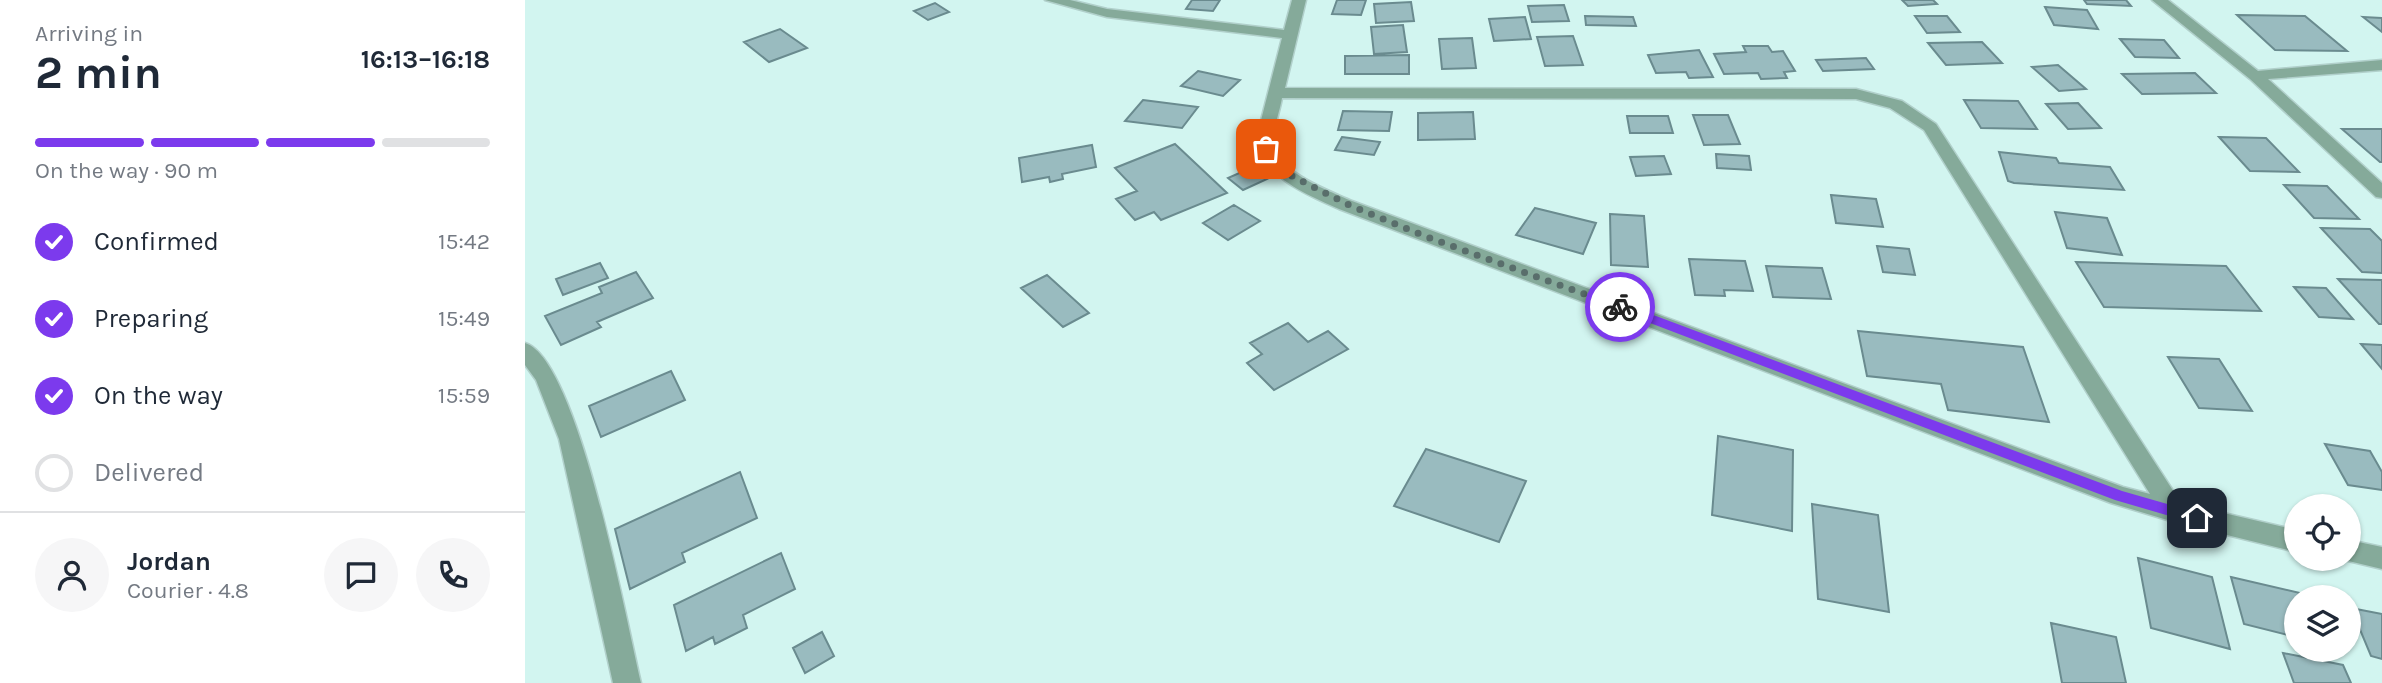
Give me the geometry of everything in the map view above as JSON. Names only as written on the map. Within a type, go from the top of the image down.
[{"type":"street","points":[[1052,0],[1107,13],[1291,35]]},
{"type":"street","points":[[1299,0],[1265,136],[1266,149],[1272,160],[1288,174],[1349,205],[1427,237],[2120,496],[2173,512],[2284,538]]},
{"type":"street","points":[[2159,0],[2255,76],[2382,193]]},
{"type":"street","points":[[2255,76],[2382,65]]},
{"type":"street","points":[[1277,93],[1856,94],[1884,99],[1910,109],[1930,127],[2173,512]]},
{"type":"street","points":[[525,350],[546,377],[571,439],[627,683]]},
{"type":"street","points":[[2361,554],[2382,558]]},
{"type":"building","points":[[1192,0],[1220,0],[1213,11],[1186,9]]},
{"type":"building","points":[[1337,0],[1366,0],[1361,15],[1332,14]]},
{"type":"building","points":[[1902,0],[1933,0],[1937,4],[1908,6]]},
{"type":"building","points":[[2084,0],[2126,0],[2131,6],[2087,4]]},
{"type":"building","points":[[1411,2],[1414,21],[1376,23],[1374,4]]},
{"type":"building","points":[[935,3],[949,12],[928,20],[914,11]]},
{"type":"building","points":[[1564,5],[1569,21],[1532,22],[1528,6]]},
{"type":"building","points":[[2045,7],[2087,10],[2098,29],[2054,25]]},
{"type":"building","points":[[2237,15],[2305,16],[2347,51],[2275,50]]},
{"type":"building","points":[[1585,16],[1633,17],[1636,26],[1586,25]]},
{"type":"building","points":[[1915,16],[1947,16],[1960,32],[1927,33]]},
{"type":"building","points":[[1525,17],[1531,39],[1494,41],[1489,19]]},
{"type":"building","points":[[2363,17],[2382,18],[2382,32]]},
{"type":"building","points":[[1403,25],[1407,52],[1374,54],[1371,27]]},
{"type":"building","points":[[780,29],[807,48],[769,62],[744,42]]},
{"type":"building","points":[[1573,36],[1583,65],[1545,66],[1537,37]]},
{"type":"building","points":[[1472,38],[1476,68],[1442,69],[1439,39]]},
{"type":"building","points":[[2120,39],[2164,40],[2179,58],[2135,57]]},
{"type":"building","points":[[1982,42],[2002,63],[1946,65],[1928,43]]},
{"type":"building","points":[[1743,46],[1768,46],[1772,52],[1783,51],[1795,71],[1784,72],[1787,78],[1761,79],[1758,73],[1724,74],[1714,54],[1746,52]]},
{"type":"building","points":[[1699,50],[1713,77],[1689,78],[1686,72],[1656,73],[1648,55]]},
{"type":"building","points":[[1409,55],[1409,74],[1345,74],[1345,56]]},
{"type":"building","points":[[1866,58],[1874,69],[1823,71],[1816,60]]},
{"type":"building","points":[[2058,65],[2086,89],[2059,91],[2032,67]]},
{"type":"building","points":[[1198,71],[1240,80],[1223,96],[1181,86]]},
{"type":"building","points":[[2195,73],[2216,93],[2142,94],[2122,74]]},
{"type":"building","points":[[1143,100],[1198,107],[1182,128],[1125,121]]},
{"type":"building","points":[[1964,100],[2018,101],[2037,129],[1981,128]]},
{"type":"building","points":[[2078,103],[2101,128],[2068,129],[2046,104]]},
{"type":"building","points":[[1343,111],[1392,112],[1389,131],[1338,130]]},
{"type":"building","points":[[1473,112],[1475,139],[1418,140],[1418,113]]},
{"type":"building","points":[[1693,115],[1728,115],[1740,144],[1704,145]]},
{"type":"building","points":[[1627,116],[1668,116],[1673,133],[1630,133]]},
{"type":"building","points":[[2342,129],[2382,129],[2382,162],[2380,162]]},
{"type":"building","points":[[1342,137],[1380,142],[1374,155],[1335,150]]},
{"type":"building","points":[[2219,137],[2266,138],[2299,172],[2250,171]]},
{"type":"building","points":[[1175,144],[1227,193],[1161,220],[1154,212],[1135,220],[1116,199],[1137,191],[1115,168]]},
{"type":"building","points":[[1092,145],[1096,167],[1062,174],[1063,179],[1050,182],[1049,177],[1022,182],[1019,158]]},
{"type":"building","points":[[1999,152],[2056,158],[2059,163],[2110,167],[2124,190],[2014,183],[2008,181]]},
{"type":"building","points":[[1716,154],[1749,156],[1751,170],[1717,168]]},
{"type":"building","points":[[1664,156],[1671,174],[1636,176],[1630,157]]},
{"type":"building","points":[[1253,167],[1267,179],[1243,190],[1228,178]]},
{"type":"building","points":[[2284,185],[2327,186],[2359,219],[2314,218]]},
{"type":"building","points":[[1831,195],[1876,199],[1883,227],[1836,223]]},
{"type":"building","points":[[1234,205],[1260,221],[1228,240],[1203,223]]},
{"type":"building","points":[[1535,208],[1596,223],[1583,254],[1516,235]]},
{"type":"building","points":[[2055,212],[2107,218],[2122,255],[2067,248]]},
{"type":"building","points":[[1610,214],[1644,216],[1648,267],[1611,265]]},
{"type":"building","points":[[2321,228],[2370,229],[2382,241],[2382,273],[2362,272]]},
{"type":"building","points":[[1877,246],[1909,249],[1915,275],[1883,272]]},
{"type":"building","points":[[1689,259],[1745,261],[1753,291],[1724,290],[1725,296],[1695,295]]},
{"type":"building","points":[[2076,262],[2226,266],[2261,311],[2104,307]]},
{"type":"building","points":[[600,263],[608,278],[563,295],[556,279]]},
{"type":"building","points":[[1766,266],[1822,268],[1831,299],[1773,297]]},
{"type":"building","points":[[636,272],[653,298],[597,322],[601,327],[561,345],[545,316],[602,293],[599,287]]},
{"type":"building","points":[[1047,275],[1089,313],[1063,327],[1021,288]]},
{"type":"building","points":[[2338,279],[2382,280],[2382,324],[2379,324]]},
{"type":"building","points":[[2294,287],[2326,288],[2353,319],[2319,317]]},
{"type":"building","points":[[1288,323],[1308,342],[1328,331],[1348,349],[1274,390],[1247,363],[1262,354],[1250,343]]},
{"type":"building","points":[[1858,331],[2023,347],[2049,422],[1948,410],[1941,384],[1867,376]]},
{"type":"building","points":[[2361,344],[2382,345],[2382,369]]},
{"type":"building","points":[[2168,357],[2219,359],[2252,411],[2199,408]]},
{"type":"building","points":[[671,371],[685,400],[601,437],[589,406]]},
{"type":"building","points":[[1718,436],[1793,450],[1792,531],[1712,515]]},
{"type":"building","points":[[2325,444],[2370,451],[2382,472],[2382,490],[2348,485]]},
{"type":"building","points":[[1426,449],[1526,481],[1499,542],[1394,506]]},
{"type":"building","points":[[740,472],[757,518],[682,553],[685,562],[630,589],[615,529]]},
{"type":"building","points":[[1812,504],[1878,515],[1889,612],[1818,599]]},
{"type":"building","points":[[781,553],[795,589],[743,615],[747,628],[715,644],[713,637],[686,651],[674,605]]},
{"type":"building","points":[[2138,558],[2212,577],[2230,649],[2151,628]]},
{"type":"building","points":[[2231,577],[2284,589],[2284,634],[2244,624]]},
{"type":"building","points":[[2361,610],[2382,614],[2382,659],[2371,656],[2361,632]]},
{"type":"building","points":[[2051,623],[2116,637],[2126,683],[2062,683]]},
{"type":"building","points":[[822,632],[834,656],[805,673],[793,648]]},
{"type":"building","points":[[2286,662],[2328,662],[2343,665],[2351,683],[2294,683]]},
{"type":"way so far","points":[[1266,149],[1272,160],[1288,174],[1349,205],[1427,237],[1620,307]]},
{"type":"route","points":[[1620,307],[2120,496],[2197,518]]}]
